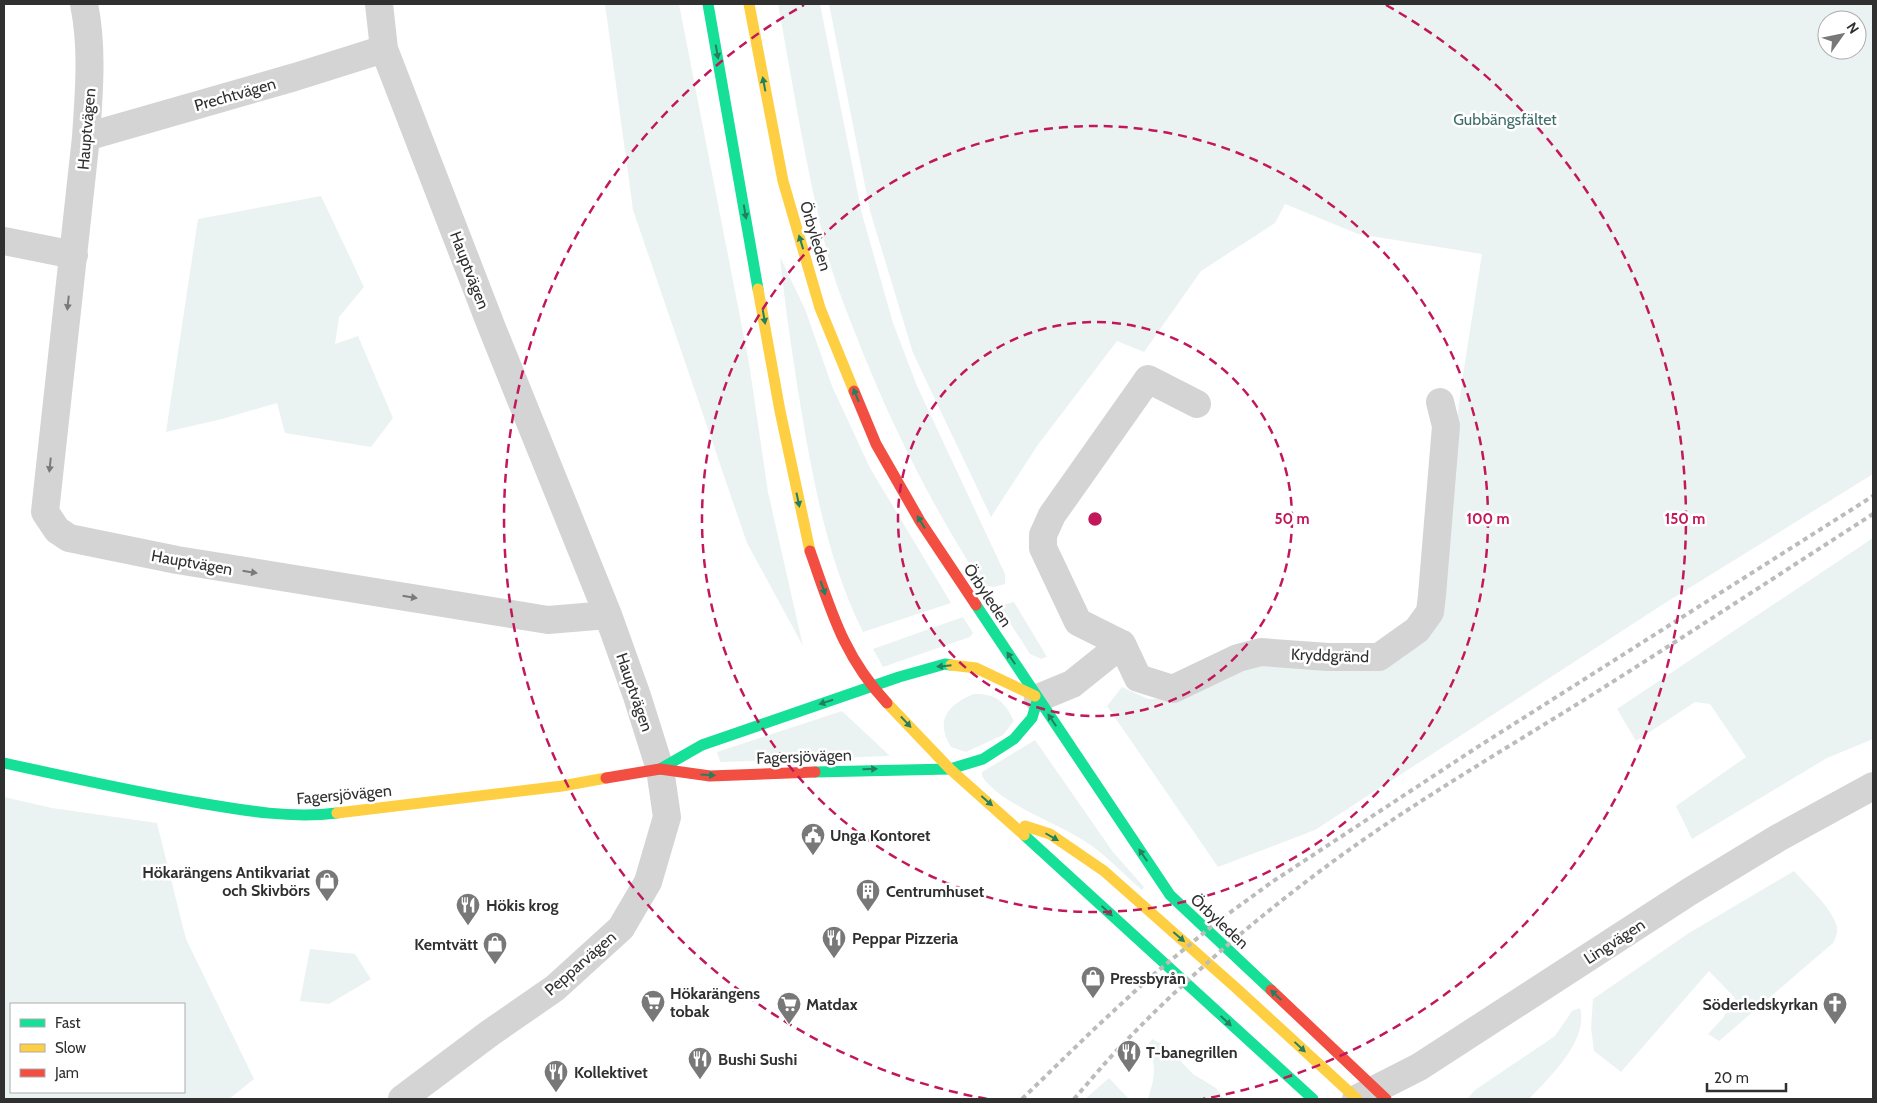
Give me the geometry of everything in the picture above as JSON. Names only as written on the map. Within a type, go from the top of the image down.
[{"type":"main road","points":[[708,4],[780,411],[807,542],[839,633],[848,651],[872,687],[950,769],[1313,1099]]},
{"type":"main road","name":"Örbyleden","points":[[749,4],[785,190],[820,308],[876,444],[920,521],[1170,895],[1336,1051],[1368,1097]]},
{"type":"main road","name":"Fagersjövägen","points":[[4,763],[114,788],[265,814],[325,814],[562,786],[660,769],[710,776],[894,768],[950,769],[983,759],[1014,739],[1032,718],[1038,698],[1005,680],[976,668],[946,664],[899,676],[872,687],[702,744],[660,769]]},
{"type":"main road","points":[[1007,819],[1050,834],[1104,871],[1235,986],[1368,1097]]},
{"type":"street","name":"Hauptvägen","points":[[84,4],[90,48],[86,137],[45,512],[57,530],[69,538],[177,560],[548,620],[608,615]]},
{"type":"street","name":"Hauptvägen","points":[[379,4],[384,49],[492,328],[608,615],[638,696],[660,769]]},
{"type":"street","name":"Prechtvägen","points":[[86,137],[295,77],[384,49]]},
{"type":"street","points":[[4,241],[74,255]]},
{"type":"street","points":[[1038,698],[1072,684],[1122,644],[1078,622],[1044,548],[1044,535],[1052,515],[1148,378],[1197,404]]},
{"type":"street","name":"Kryddgränd","points":[[1122,644],[1138,678],[1173,689],[1238,658],[1261,652],[1328,657],[1379,657],[1417,630],[1430,612],[1432,595],[1446,426],[1440,402]]},
{"type":"street","name":"Pepparvägen","points":[[402,1099],[490,1033],[555,988],[620,928],[648,882],[667,817],[660,769]]},
{"type":"street","name":"Lingvägen","points":[[1368,1097],[1419,1067],[1689,892],[1778,838],[1873,786]]},
{"type":"green space","points":[[605,4],[679,4],[749,363],[768,492],[803,646],[747,543],[633,210]]},
{"type":"green space","points":[[778,4],[820,4],[862,214],[893,323],[917,386],[1005,574],[1005,584],[994,587],[983,585],[965,557],[917,472],[889,413],[848,315],[830,262],[812,188]]},
{"type":"green space","name":"Gubbängsfältet","points":[[829,4],[1873,4],[1873,474],[1662,605],[1315,830],[1218,867],[1107,706],[1122,687],[1148,699],[1168,698],[1244,663],[1357,664],[1429,626],[1463,375],[1482,254],[1358,234],[1285,204],[1275,223],[1201,271],[1144,352],[1117,341],[1037,446],[991,517],[913,353],[870,211]]},
{"type":"green space","points":[[321,196],[364,287],[339,317],[335,344],[358,336],[393,418],[371,447],[285,433],[277,403],[222,419],[166,432],[198,219]]},
{"type":"green space","points":[[780,257],[805,309],[832,386],[870,468],[951,603],[863,632],[840,578],[817,495],[798,390]]},
{"type":"green space","points":[[1873,538],[1873,739],[1827,758],[1692,839],[1676,806],[1746,757],[1710,704],[1695,702],[1636,741],[1617,709]]},
{"type":"green space","points":[[1014,602],[1047,657],[1041,659],[1030,654],[999,606]]},
{"type":"green space","points":[[963,617],[973,633],[970,637],[883,667],[873,649]]},
{"type":"green space","points":[[974,694],[989,695],[999,700],[1007,708],[1014,721],[1003,735],[966,752],[951,747],[946,737],[944,721],[951,708]]},
{"type":"green space","points":[[842,711],[890,756],[720,762],[717,752]]},
{"type":"green space","points":[[1035,740],[1113,852],[1144,887],[1142,890],[1089,844],[1016,805],[1002,796],[982,776],[982,772]]},
{"type":"green space","points":[[4,797],[52,808],[157,823],[186,939],[254,1079],[229,1099],[4,1099]]},
{"type":"green space","points":[[1794,871],[1833,917],[1837,929],[1833,943],[1719,1041],[1708,1034],[1723,1018],[1735,998],[1709,971],[1621,1072],[1594,1051],[1591,1028],[1593,999],[1689,933]]},
{"type":"green space","points":[[310,949],[355,954],[371,979],[329,1004],[300,1001]]},
{"type":"green space","points":[[1580,1008],[1579,1033],[1573,1045],[1557,1069],[1529,1099],[1467,1099],[1475,1090],[1555,1036],[1572,1011]]},
{"type":"green space","points":[[1152,1039],[1167,1047],[1193,1074],[1216,1088],[1224,1099],[1148,1099],[1154,1066],[1147,1046]]},
{"type":"green space","points":[[1109,1078],[1129,1099],[1085,1099]]},
{"type":"railway","points":[[1022,1099],[1147,980],[1217,922],[1272,882],[1476,748],[1873,496]]},
{"type":"railway","points":[[1074,1099],[1148,1018],[1199,970],[1279,902],[1335,860],[1425,799],[1616,680],[1873,514]]},
{"type":"traffic: fast","points":[[708,4],[758,289]]},
{"type":"traffic: fast","points":[[976,605],[1170,895],[1271,990]]},
{"type":"traffic: fast","points":[[660,769],[702,745],[899,677],[945,664],[951,665]]},
{"type":"traffic: fast","points":[[815,772],[950,769],[983,759],[1014,739],[1032,718],[1038,698]]},
{"type":"traffic: fast","points":[[4,763],[122,789],[229,808],[301,815],[337,813]]},
{"type":"traffic: fast","points":[[1024,835],[1313,1099]]},
{"type":"traffic: slow","points":[[749,4],[783,181],[820,308],[854,391]]},
{"type":"traffic: slow","points":[[758,289],[780,411],[810,551]]},
{"type":"traffic: slow","points":[[951,665],[976,668],[1035,696]]},
{"type":"traffic: slow","points":[[887,703],[950,769],[1024,835]]},
{"type":"traffic: slow","points":[[337,813],[562,786],[606,778]]},
{"type":"traffic: slow","points":[[1025,826],[1050,834],[1104,871],[1235,987],[1357,1099]]},
{"type":"traffic: jam","points":[[854,391],[876,444],[920,521],[976,605]]},
{"type":"traffic: jam","points":[[810,551],[832,613],[849,650],[859,668],[887,703]]},
{"type":"traffic: jam","points":[[606,778],[660,769],[710,776],[815,772]]},
{"type":"traffic: jam","points":[[1271,990],[1386,1099]]},
{"type":"place","name":"Unga Kontoret","points":[[813,856]]},
{"type":"place","name":"Hökarängens Antikvariat och Skivbörs","points":[[327,902]]},
{"type":"place","name":"Centrumhuset","points":[[868,912]]},
{"type":"place","name":"Hökis krog","points":[[468,926]]},
{"type":"place","name":"Peppar Pizzeria","points":[[834,959]]},
{"type":"place","name":"Kemtvätt","points":[[495,965]]},
{"type":"place","name":"Pressbyrån","points":[[1093,999]]},
{"type":"place","name":"Hökarängens tobak","points":[[653,1023]]},
{"type":"place","name":"Matdax","points":[[789,1025]]},
{"type":"place","name":"Söderledskyrkan","points":[[1835,1025]]},
{"type":"place","name":"T-banegrillen","points":[[1129,1073]]},
{"type":"place","name":"Bushi Sushi","points":[[700,1080]]},
{"type":"place","name":"Kollektivet","points":[[556,1093]]}]
